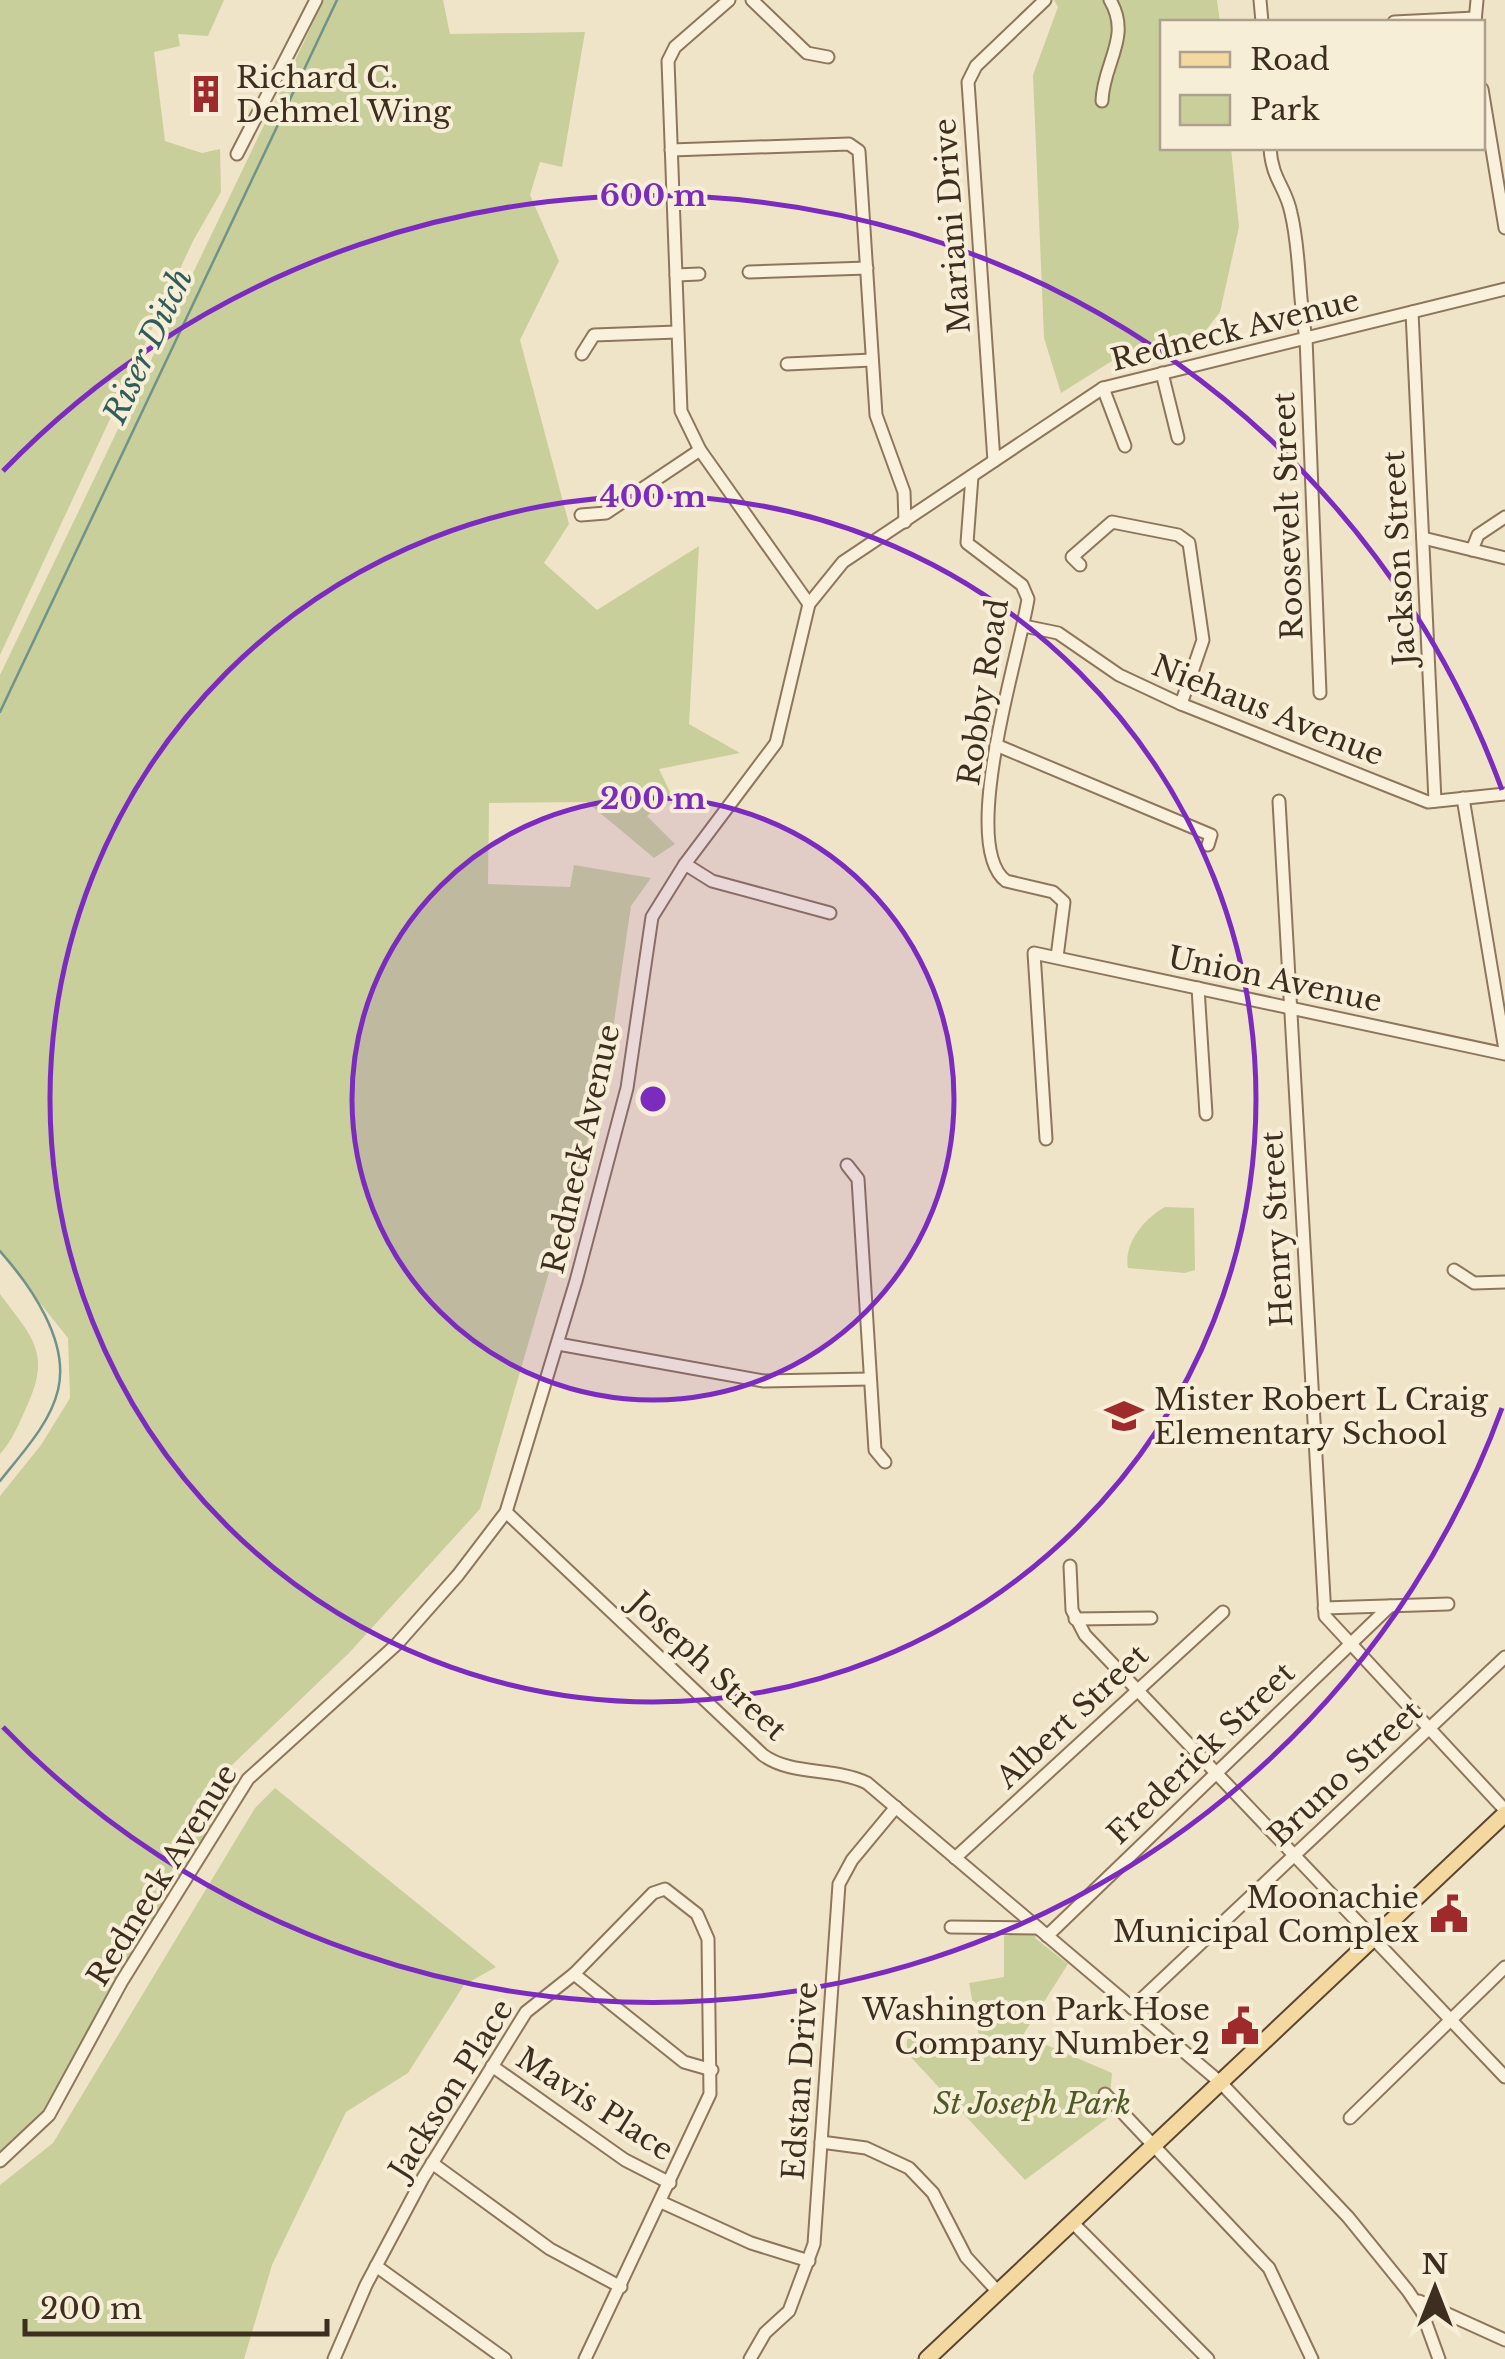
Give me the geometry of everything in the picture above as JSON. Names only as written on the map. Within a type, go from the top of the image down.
[{"type":"main road","points":[[928,2359],[1505,1812]]},
{"type":"street","points":[[237,154],[316,0]]},
{"type":"street","points":[[729,0],[671,53],[680,411],[700,450],[809,604]]},
{"type":"street","points":[[752,0],[806,53],[828,57]]},
{"type":"street","name":"Mariani Drive","points":[[994,461],[968,82],[976,66],[1045,0]]},
{"type":"street","points":[[1102,101],[1102,82],[1121,34],[1110,0]]},
{"type":"street","points":[[1475,20],[1476,0]]},
{"type":"street","points":[[1485,108],[1505,228]]},
{"type":"street","points":[[671,150],[854,147],[862,156],[876,415],[904,492],[905,522]]},
{"type":"street","name":"Roosevelt Street","points":[[1270,150],[1274,181],[1291,212],[1297,292],[1306,338],[1320,693]]},
{"type":"street","points":[[749,272],[868,268]]},
{"type":"street","points":[[676,274],[699,274]]},
{"type":"street","name":"Redneck Avenue","points":[[0,2161],[49,2115],[122,1982],[248,1779],[396,1644],[458,1575],[506,1512],[558,1344],[627,1088],[648,931],[685,864],[776,743],[809,604],[842,562],[1104,388],[1505,290]]},
{"type":"street","name":"Jackson Street","points":[[1412,312],[1434,801]]},
{"type":"street","points":[[582,354],[594,335],[677,332]]},
{"type":"street","points":[[787,364],[872,360]]},
{"type":"street","points":[[1162,374],[1178,438]]},
{"type":"street","points":[[1104,388],[1125,446]]},
{"type":"street","points":[[581,515],[606,513],[700,450]]},
{"type":"street","name":"Robby Road","points":[[972,476],[966,543],[1022,585],[1028,599],[990,775],[992,861],[1006,881],[1053,892],[1064,902],[1056,957]]},
{"type":"street","points":[[1472,550],[1478,535],[1505,517]]},
{"type":"street","points":[[1080,565],[1072,557],[1112,522],[1178,535],[1189,543],[1203,640],[1181,704]]},
{"type":"street","points":[[1423,538],[1505,558]]},
{"type":"street","name":"Niehaus Avenue","points":[[1024,626],[1058,633],[1119,675],[1181,704],[1434,801],[1505,794]]},
{"type":"street","points":[[996,745],[1212,835],[1208,844]]},
{"type":"street","points":[[1463,798],[1505,1052]]},
{"type":"street","name":"Henry Street","points":[[1279,801],[1324,1608]]},
{"type":"street","points":[[685,864],[712,881],[830,913]]},
{"type":"street","name":"Union Avenue","points":[[1046,1139],[1034,952],[1505,1052]]},
{"type":"street","points":[[1198,988],[1206,1114]]},
{"type":"street","points":[[847,1165],[858,1179],[874,1450],[886,1462]]},
{"type":"street","points":[[1454,1270],[1474,1284],[1505,1282]]},
{"type":"street","points":[[558,1344],[764,1381],[870,1379]]},
{"type":"street","name":"Joseph Street","points":[[506,1512],[763,1755],[785,1766],[853,1776],[896,1807],[1220,2083],[1348,2216],[1408,2291]]},
{"type":"street","points":[[1070,1566],[1075,1620],[1505,2076]]},
{"type":"street","points":[[1448,1604],[1324,1608],[1329,1624],[1505,1812]]},
{"type":"street","name":"Frederick Street","points":[[1042,1932],[1390,1606]]},
{"type":"street","name":"Albert Street","points":[[955,1858],[1224,1612]]},
{"type":"street","points":[[1075,1620],[1150,1618]]},
{"type":"street","name":"Bruno Street","points":[[1132,2008],[1505,1657]]},
{"type":"street","name":"Edstan Drive","points":[[750,2359],[765,2333],[789,2311],[816,2230],[835,1899],[844,1872],[896,1807]]},
{"type":"street","name":"Jackson Place","points":[[334,2359],[376,2266],[432,2164],[536,2001],[574,1974],[653,1893],[665,1889],[697,1914],[706,1929],[712,2070]]},
{"type":"street","points":[[951,1927],[1042,1932]]},
{"type":"street","points":[[1350,2118],[1505,1966]]},
{"type":"street","points":[[574,1974],[684,2062],[712,2070],[706,2107],[585,2359]]},
{"type":"street","name":"Mavis Place","points":[[492,2066],[625,2160],[670,2183]]},
{"type":"street","points":[[1106,2094],[1269,2268],[1312,2359]]},
{"type":"street","points":[[821,2142],[866,2148],[909,2168],[934,2193],[957,2243],[999,2293]]},
{"type":"street","points":[[432,2164],[550,2249],[620,2287]]},
{"type":"street","points":[[661,2202],[784,2256],[808,2261]]},
{"type":"street","points":[[1073,2222],[1208,2359]]},
{"type":"street","points":[[376,2266],[504,2359]]},
{"type":"street","points":[[1408,2291],[1433,2310],[1505,2340]]},
{"type":"street","points":[[1408,2291],[1422,2312],[1439,2359]]},
{"type":"green space","points":[[0,0],[224,0],[208,36],[178,34],[180,46],[154,52],[165,141],[202,153],[220,149],[221,192],[193,241],[0,655]]},
{"type":"green space","points":[[324,0],[443,0],[450,34],[585,32],[562,167],[540,162],[530,195],[559,261],[520,340],[569,524],[544,563],[597,610],[699,546],[689,724],[740,753],[659,769],[672,796],[647,816],[675,844],[654,858],[587,802],[489,803],[488,884],[570,887],[574,865],[651,878],[631,906],[606,1077],[480,1509],[349,1653],[232,1765],[238,1794],[49,2115],[0,2156],[0,1496],[41,1445],[70,1398],[68,1338],[0,1253],[0,675]]},
{"type":"green space","points":[[1054,0],[1217,0],[1220,20],[1160,20],[1160,150],[1231,150],[1239,227],[1220,312],[1199,339],[1112,361],[1061,393],[1044,338],[1033,75],[1058,7]]},
{"type":"green space","points":[[1165,1207],[1194,1208],[1195,1270],[1185,1273],[1128,1268],[1129,1249],[1137,1232]]},
{"type":"green space","points":[[0,1294],[35,1346],[38,1372],[15,1431],[0,1454]]},
{"type":"green space","points":[[275,1788],[496,1967],[464,1985],[408,2073],[346,2112],[272,2265],[244,2359],[0,2359],[0,2185],[53,2143],[255,1808]]},
{"type":"green space","name":"St Joseph Park","points":[[1040,1930],[1035,1938],[1068,1964],[1023,2035],[1112,2073],[1108,2118],[1025,2180],[907,2053],[907,2039],[979,2036],[969,1983],[1004,1977],[1004,1936]]},
{"type":"waterway","name":"Riser Ditch","points":[[0,712],[337,0]]},
{"type":"waterway","name":"Riser Ditch","points":[[0,1251],[45,1315],[53,1333],[60,1371],[49,1415],[0,1481]]},
{"type":"place","name":"Richard C. Dehmel Wing","points":[[206,94]]},
{"type":"place","name":"Mister Robert L Craig Elementary School","points":[[1124,1416]]},
{"type":"place","name":"Moonachie Municipal Complex","points":[[1449,1914]]},
{"type":"place","name":"Washington Park Hose Company Number 2","points":[[1240,2026]]}]
